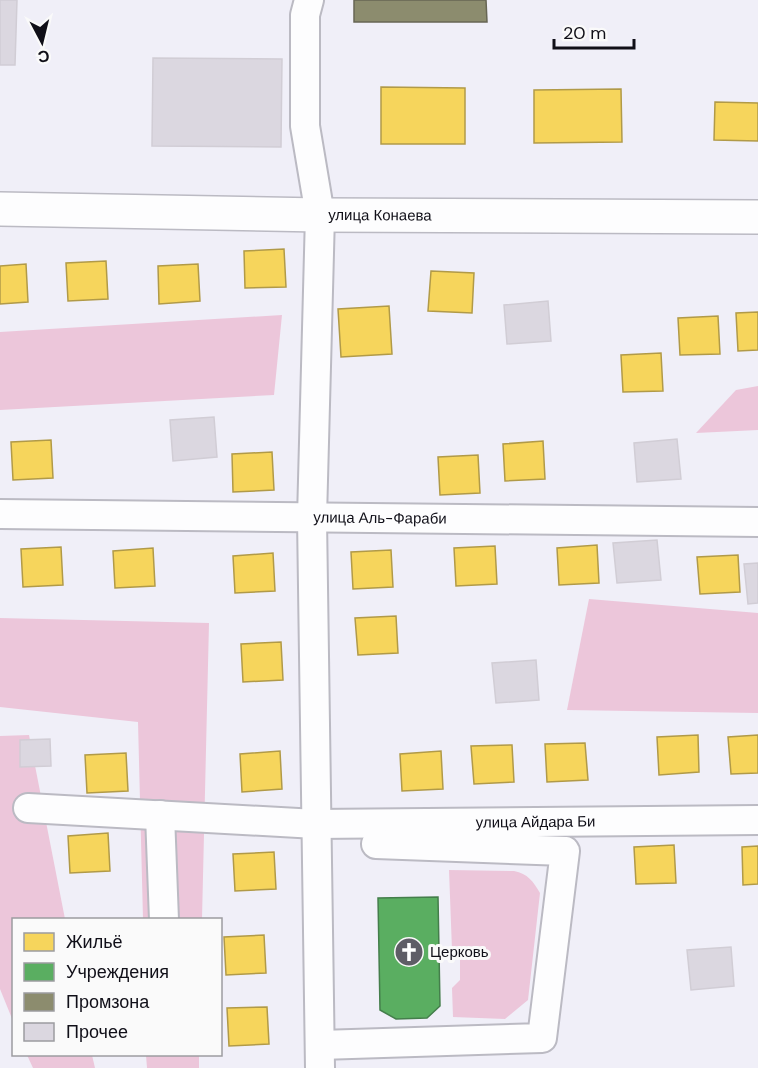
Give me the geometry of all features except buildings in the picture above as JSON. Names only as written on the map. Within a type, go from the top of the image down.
[{"type":"main road","name":"улица Конаева","points":[[0,209],[320,215],[758,217]]},
{"type":"street","points":[[309,0],[305,15],[305,126],[320,215],[312,518],[320,1056],[542,1038],[565,851],[376,843]]},
{"type":"street","name":"улица Аль-Фараби","points":[[0,514],[758,522]]},
{"type":"street","name":"улица Айдара Би","points":[[28,808],[316,824],[758,820]]},
{"type":"street","points":[[160,815],[164,918]]},
{"type":"shaded area","points":[[282,315],[274,395],[0,410],[0,332]]},
{"type":"shaded area","points":[[758,386],[758,430],[696,433],[736,390]]},
{"type":"shaded area","points":[[589,599],[758,613],[758,713],[567,710]]},
{"type":"shaded area","points":[[0,618],[209,623],[202,918],[143,918],[138,722],[0,707]]},
{"type":"shaded area","points":[[29,735],[65,918],[12,918],[12,1019],[0,989],[0,736]]},
{"type":"shaded area","points":[[449,870],[514,871],[530,879],[540,893],[528,1000],[505,1019],[453,1017],[452,988],[460,980],[460,958],[452,950]]},
{"type":"shaded area","points":[[27,1056],[92,1056],[95,1068],[33,1068]]},
{"type":"shaded area","points":[[146,1056],[199,1056],[199,1068],[147,1068]]},
{"type":"place","name":"Церковь","points":[[409,952]]}]
